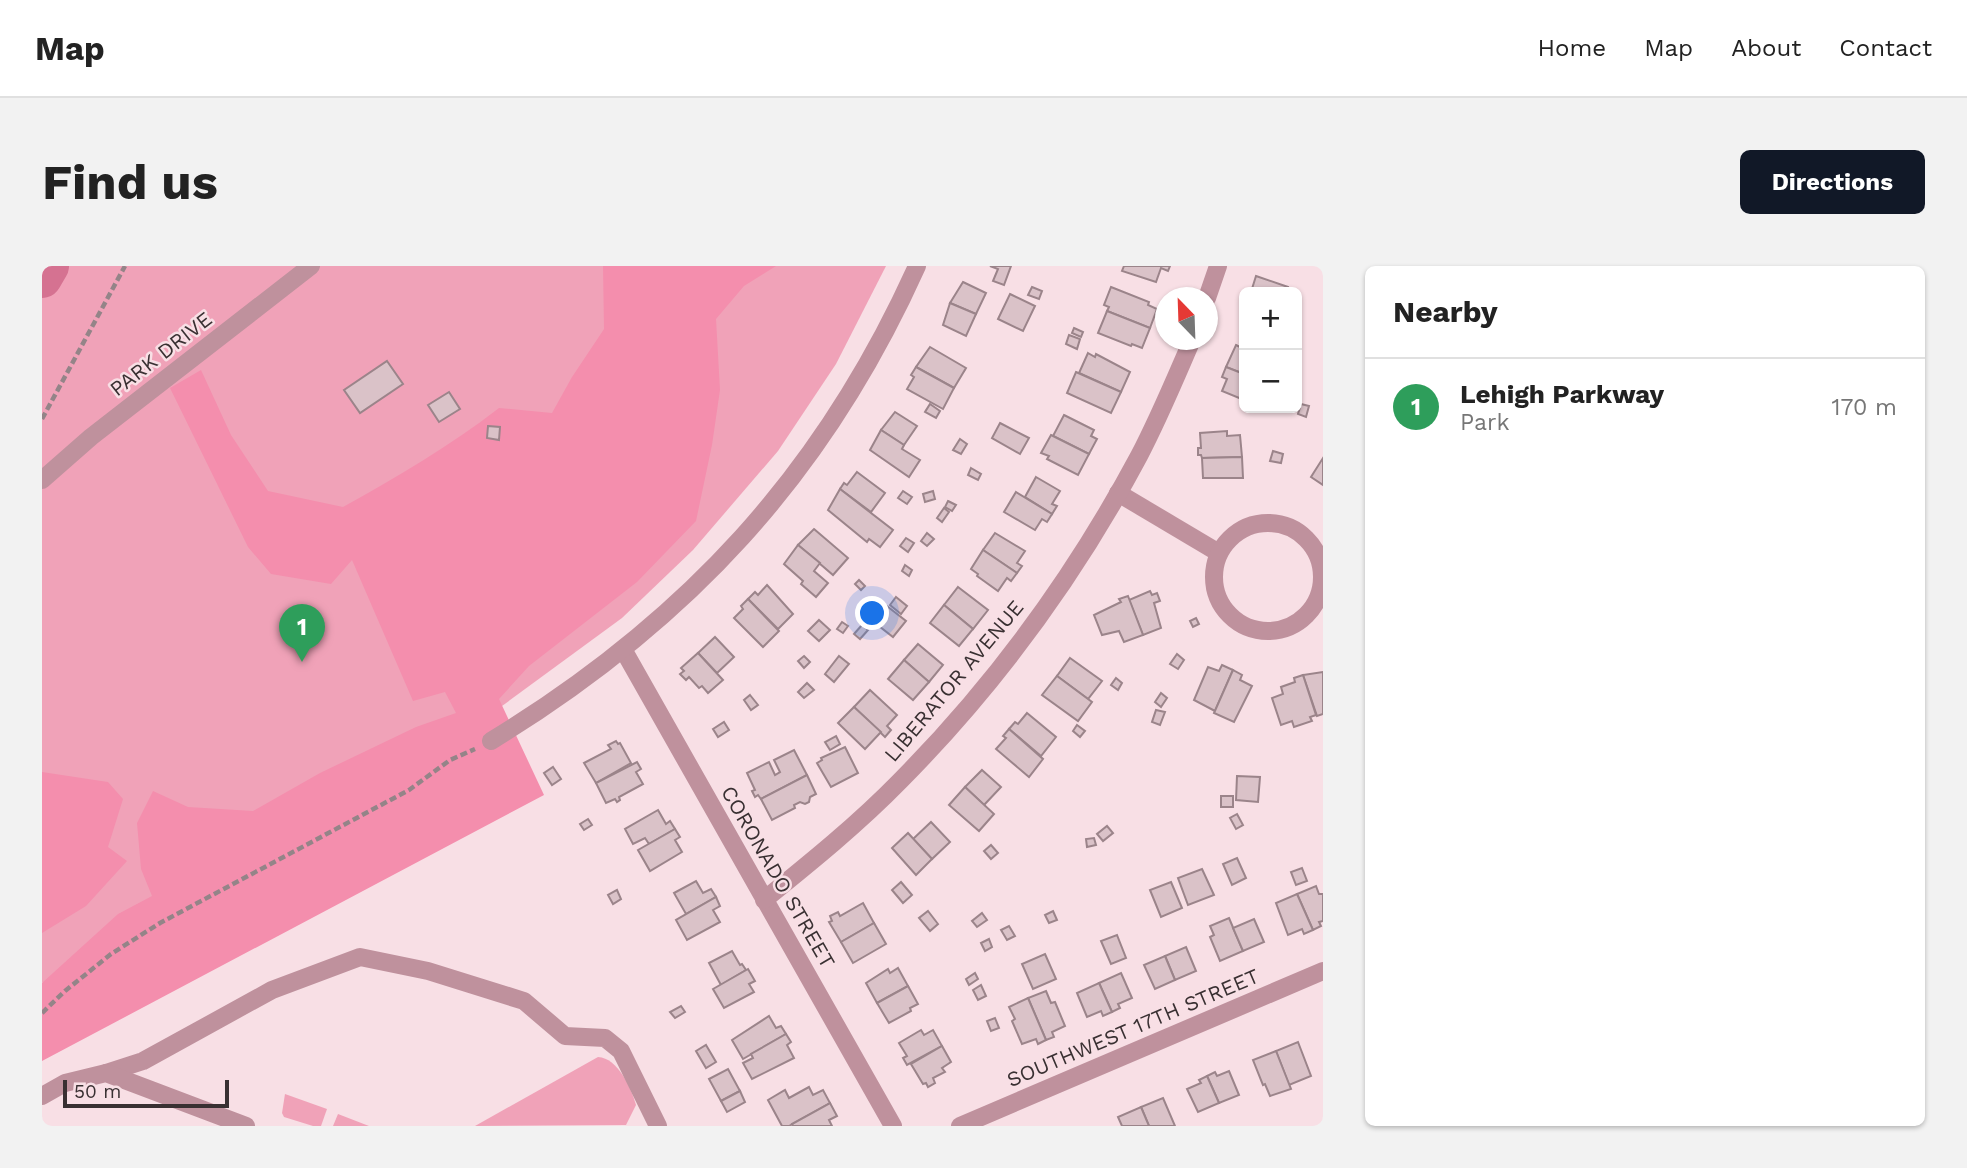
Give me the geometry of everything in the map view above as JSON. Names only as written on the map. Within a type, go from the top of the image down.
[{"type":"street","name":"PARK DRIVE","points":[[42,480],[91,437],[311,266]]},
{"type":"street","points":[[491,741],[541,711],[624,651],[702,581],[750,530],[794,476],[835,419],[868,365],[917,266]]},
{"type":"street","points":[[1211,287],[1219,266]]},
{"type":"street","name":"LIBERATOR AVENUE","points":[[764,900],[834,843],[900,781],[962,714],[1046,607],[1118,493],[1158,416],[1188,350]]},
{"type":"street","points":[[1118,493],[1219,553]]},
{"type":"street","points":[[1263,522],[1282,524],[1299,531],[1312,544],[1321,561],[1323,579],[1318,598],[1308,613],[1295,624],[1279,630],[1261,631],[1245,626],[1230,617],[1220,603],[1214,587],[1214,569],[1219,553],[1230,538],[1245,527],[1263,522]]},
{"type":"street","name":"CORONADO STREET","points":[[624,651],[893,1126]]},
{"type":"street","points":[[42,1096],[65,1083],[143,1061],[272,990],[360,957],[428,971],[524,1001],[565,1036],[605,1038],[621,1051],[650,1121]]},
{"type":"street","name":"SOUTHWEST 17TH STREET","points":[[960,1126],[1323,971]]},
{"type":"street","points":[[106,1073],[246,1126]]},
{"type":"path","points":[[42,419],[125,266]]},
{"type":"path","points":[[42,1013],[65,990],[111,954],[160,923],[409,790],[450,761],[491,741]]},
{"type":"shaded area","points":[[42,266],[886,266],[836,364],[778,451],[693,550],[622,618],[502,706],[42,983]]},
{"type":"shaded area","points":[[603,266],[776,266],[744,286],[716,319],[720,390],[696,521],[637,582],[529,666],[499,699],[544,795],[42,1061],[42,983],[118,914],[152,896],[141,869],[137,823],[153,791],[188,807],[253,811],[320,773],[416,727],[456,713],[445,692],[413,701],[352,560],[331,584],[271,574],[248,547],[170,388],[201,370],[231,435],[268,491],[343,507],[423,460],[499,408],[552,413],[604,329]]},
{"type":"shaded area","points":[[42,772],[108,782],[123,799],[108,847],[127,861],[86,906],[42,933]]},
{"type":"shaded area","points":[[598,1057],[617,1068],[631,1090],[636,1105],[626,1125],[475,1126]]},
{"type":"shaded area","points":[[285,1094],[327,1109],[321,1126],[284,1117],[282,1113]]},
{"type":"shaded area","points":[[338,1114],[369,1126],[333,1126]]},
{"type":"building","points":[[990,266],[1011,266],[1004,285],[993,281],[998,269]]},
{"type":"building","points":[[1124,266],[1170,266],[1168,271],[1161,268],[1156,282],[1122,271]]},
{"type":"building","points":[[1256,276],[1288,287],[1253,287]]},
{"type":"building","points":[[963,282],[986,293],[976,314],[950,303]]},
{"type":"building","points":[[1032,287],[1042,291],[1039,299],[1028,295]]},
{"type":"building","points":[[1111,287],[1149,302],[1148,305],[1155,308],[1155,314],[1150,328],[1107,311],[1109,307],[1104,305]]},
{"type":"building","points":[[1010,294],[1035,306],[1023,331],[998,319]]},
{"type":"building","points":[[950,303],[976,314],[966,336],[943,325]]},
{"type":"building","points":[[1107,311],[1150,328],[1142,348],[1098,333]]},
{"type":"building","points":[[1074,328],[1083,332],[1081,337],[1072,333]]},
{"type":"building","points":[[1069,335],[1080,339],[1077,349],[1066,344]]},
{"type":"building","points":[[1236,345],[1239,346],[1239,372],[1226,367]]},
{"type":"building","points":[[930,347],[966,368],[954,388],[916,367]]},
{"type":"building","points":[[1088,353],[1095,357],[1096,354],[1130,372],[1121,392],[1079,373]]},
{"type":"building","points":[[387,361],[403,384],[360,413],[344,390]]},
{"type":"building","points":[[916,367],[954,388],[943,409],[907,389]]},
{"type":"building","points":[[1226,367],[1239,372],[1239,398],[1222,391],[1227,379],[1222,377]]},
{"type":"building","points":[[1076,372],[1121,392],[1111,413],[1067,393]]},
{"type":"building","points":[[449,392],[460,409],[439,422],[428,405]]},
{"type":"building","points":[[930,404],[940,411],[936,418],[925,412]]},
{"type":"building","points":[[1302,404],[1309,406],[1306,417],[1298,414],[1302,413]]},
{"type":"building","points":[[895,412],[917,426],[904,445],[881,430]]},
{"type":"building","points":[[1064,415],[1094,430],[1091,436],[1097,439],[1089,454],[1053,436]]},
{"type":"building","points":[[1000,423],[1029,438],[1020,454],[992,438]]},
{"type":"building","points":[[488,426],[500,427],[499,440],[487,438]]},
{"type":"building","points":[[881,430],[904,445],[902,449],[920,460],[909,477],[870,450]]},
{"type":"building","points":[[1227,431],[1227,436],[1240,435],[1242,457],[1202,458],[1198,455],[1198,448],[1201,448],[1200,433]]},
{"type":"building","points":[[1051,435],[1089,454],[1078,475],[1041,453]]},
{"type":"building","points":[[960,439],[967,444],[961,454],[953,450]]},
{"type":"building","points":[[1273,451],[1283,454],[1281,463],[1270,461]]},
{"type":"building","points":[[1242,457],[1243,478],[1203,478],[1202,458]]},
{"type":"building","points":[[1323,458],[1323,485],[1311,477]]},
{"type":"building","points":[[971,468],[981,474],[978,480],[968,475]]},
{"type":"building","points":[[857,472],[885,493],[871,512],[840,489],[844,483],[847,485]]},
{"type":"building","points":[[1036,477],[1060,491],[1052,504],[1057,506],[1052,514],[1025,497]]},
{"type":"building","points":[[840,489],[893,530],[880,547],[869,539],[867,542],[828,510]]},
{"type":"building","points":[[903,491],[912,497],[907,504],[898,498]]},
{"type":"building","points":[[933,491],[935,499],[925,502],[923,494]]},
{"type":"building","points":[[1016,492],[1052,514],[1047,522],[1042,519],[1035,530],[1004,512]]},
{"type":"building","points":[[948,501],[956,505],[952,511],[945,507]]},
{"type":"building","points":[[944,508],[949,512],[942,522],[937,518]]},
{"type":"building","points":[[814,529],[848,558],[833,575],[798,545]]},
{"type":"building","points":[[927,533],[934,539],[927,546],[921,541]]},
{"type":"building","points":[[995,533],[1025,551],[1017,563],[1022,566],[1017,573],[983,550]]},
{"type":"building","points":[[906,538],[914,543],[908,552],[900,546]]},
{"type":"building","points":[[798,545],[820,563],[814,571],[828,583],[816,597],[784,564]]},
{"type":"building","points":[[983,550],[1017,573],[1011,581],[1007,578],[998,591],[971,569]]},
{"type":"building","points":[[905,565],[912,570],[909,576],[902,571]]},
{"type":"building","points":[[859,580],[865,586],[861,590],[855,584]]},
{"type":"building","points":[[767,585],[793,614],[778,629],[748,599],[755,592],[758,595]]},
{"type":"building","points":[[958,587],[988,610],[973,629],[944,605]]},
{"type":"building","points":[[1150,591],[1152,595],[1157,593],[1160,601],[1154,603],[1161,628],[1143,635],[1129,600]]},
{"type":"building","points":[[1128,596],[1143,635],[1124,642],[1119,631],[1102,635],[1094,615]]},
{"type":"building","points":[[896,597],[907,606],[901,614],[890,605]]},
{"type":"building","points":[[748,599],[779,631],[763,647],[734,618]]},
{"type":"building","points":[[883,603],[906,621],[893,637],[870,619]]},
{"type":"building","points":[[944,605],[973,629],[959,646],[930,623]]},
{"type":"building","points":[[1196,618],[1199,624],[1193,627],[1190,621]]},
{"type":"building","points":[[819,620],[830,630],[819,641],[808,631]]},
{"type":"building","points":[[842,622],[848,626],[843,633],[837,629]]},
{"type":"building","points":[[862,625],[868,630],[860,639],[854,634]]},
{"type":"building","points":[[715,637],[734,657],[717,673],[698,653]]},
{"type":"building","points":[[918,644],[943,665],[929,682],[904,660]]},
{"type":"building","points":[[698,653],[723,680],[708,693],[689,677],[686,680],[680,674],[684,671],[681,668]]},
{"type":"building","points":[[1177,654],[1184,660],[1178,669],[1170,664]]},
{"type":"building","points":[[804,656],[810,662],[804,668],[798,661]]},
{"type":"building","points":[[839,656],[849,664],[834,682],[825,674]]},
{"type":"building","points":[[1070,658],[1102,681],[1088,699],[1057,676]]},
{"type":"building","points":[[904,660],[929,682],[913,700],[888,679]]},
{"type":"building","points":[[1222,665],[1233,670],[1215,711],[1194,700],[1208,667],[1219,671]]},
{"type":"building","points":[[1233,670],[1242,675],[1240,680],[1252,686],[1234,722],[1214,713]]},
{"type":"building","points":[[1323,672],[1323,714],[1317,716],[1303,675]]},
{"type":"building","points":[[1303,675],[1316,715],[1310,717],[1312,721],[1294,727],[1292,721],[1281,725],[1272,698],[1283,694],[1281,687],[1295,682],[1294,678]]},
{"type":"building","points":[[1057,676],[1092,702],[1078,721],[1042,695]]},
{"type":"building","points":[[1116,678],[1122,683],[1118,690],[1111,685]]},
{"type":"building","points":[[807,683],[814,690],[804,698],[798,692]]},
{"type":"building","points":[[870,690],[897,715],[887,726],[891,730],[885,737],[854,707]]},
{"type":"building","points":[[1161,693],[1167,698],[1161,707],[1155,702]]},
{"type":"building","points":[[750,695],[758,705],[751,710],[744,700]]},
{"type":"building","points":[[854,707],[881,732],[865,749],[838,723]]},
{"type":"building","points":[[1156,710],[1165,712],[1160,725],[1152,722]]},
{"type":"building","points":[[1027,713],[1056,737],[1041,756],[1009,729],[1015,722],[1018,724]]},
{"type":"building","points":[[724,722],[729,730],[718,737],[713,729]]},
{"type":"building","points":[[1077,725],[1085,731],[1080,737],[1073,731]]},
{"type":"building","points":[[1009,729],[1043,759],[1029,777],[996,749],[1006,738],[1003,736]]},
{"type":"building","points":[[836,736],[840,744],[830,750],[825,742]]},
{"type":"building","points":[[616,741],[620,743],[631,763],[596,783],[584,763],[611,749],[608,745]]},
{"type":"building","points":[[845,747],[858,773],[831,787],[817,763],[821,758]]},
{"type":"building","points":[[794,750],[807,775],[761,799],[758,795],[755,797],[752,791],[755,790],[747,773],[769,762],[775,775],[780,772],[774,760]]},
{"type":"building","points":[[637,762],[641,769],[636,772],[643,784],[619,797],[617,802],[615,799],[606,803],[596,783]]},
{"type":"building","points":[[553,767],[561,779],[552,785],[544,773]]},
{"type":"building","points":[[982,770],[1001,787],[984,805],[965,787]]},
{"type":"building","points":[[807,775],[816,794],[810,797],[809,802],[800,802],[794,805],[795,808],[772,820],[761,799]]},
{"type":"building","points":[[1237,776],[1260,777],[1258,802],[1236,800]]},
{"type":"building","points":[[965,787],[994,814],[979,831],[949,805]]},
{"type":"building","points":[[1221,796],[1233,796],[1233,807],[1221,807]]},
{"type":"building","points":[[658,810],[666,824],[670,821],[675,829],[649,844],[645,838],[633,844],[625,829]]},
{"type":"building","points":[[1237,814],[1243,825],[1236,829],[1230,818]]},
{"type":"building","points":[[588,819],[592,825],[584,830],[580,824]]},
{"type":"building","points":[[931,822],[950,842],[932,859],[913,839]]},
{"type":"building","points":[[1107,826],[1113,833],[1103,841],[1097,834]]},
{"type":"building","points":[[675,829],[680,837],[675,840],[682,852],[650,871],[638,850]]},
{"type":"building","points":[[908,833],[932,859],[916,875],[892,848]]},
{"type":"building","points":[[1094,838],[1096,845],[1087,847],[1086,839]]},
{"type":"building","points":[[991,845],[998,853],[991,859],[984,851]]},
{"type":"building","points":[[1237,858],[1246,878],[1232,885],[1223,864]]},
{"type":"building","points":[[1302,868],[1307,881],[1296,885],[1291,872]]},
{"type":"building","points":[[1202,869],[1214,895],[1188,905],[1178,878]]},
{"type":"building","points":[[696,881],[703,893],[711,889],[716,897],[686,914],[674,893]]},
{"type":"building","points":[[901,882],[912,895],[903,903],[892,890]]},
{"type":"building","points":[[1171,882],[1182,908],[1161,917],[1150,890]]},
{"type":"building","points":[[1316,886],[1319,894],[1323,894],[1323,921],[1319,922],[1321,926],[1313,930],[1297,894]]},
{"type":"building","points":[[617,890],[621,899],[613,904],[608,895]]},
{"type":"building","points":[[1297,894],[1313,930],[1304,934],[1302,929],[1288,935],[1276,903]]},
{"type":"building","points":[[716,897],[720,906],[713,910],[720,922],[687,940],[676,920]]},
{"type":"building","points":[[863,903],[874,923],[841,942],[829,922],[832,921],[830,916],[838,912],[840,916]]},
{"type":"building","points":[[928,911],[938,924],[930,931],[919,918]]},
{"type":"building","points":[[1053,911],[1057,920],[1049,923],[1045,915]]},
{"type":"building","points":[[982,913],[987,920],[977,927],[972,921]]},
{"type":"building","points":[[1229,918],[1243,951],[1220,961],[1210,937],[1214,935],[1210,926]]},
{"type":"building","points":[[1254,919],[1264,942],[1243,951],[1233,928]]},
{"type":"building","points":[[874,923],[886,944],[853,963],[841,942]]},
{"type":"building","points":[[1009,926],[1015,936],[1007,940],[1001,930]]},
{"type":"building","points":[[1117,935],[1126,958],[1111,964],[1101,941]]},
{"type":"building","points":[[989,939],[992,947],[985,951],[981,943]]},
{"type":"building","points":[[1186,947],[1196,971],[1175,980],[1165,956]]},
{"type":"building","points":[[732,951],[746,970],[721,985],[709,963]]},
{"type":"building","points":[[1045,954],[1056,979],[1033,989],[1022,964]]},
{"type":"building","points":[[1165,956],[1175,980],[1155,989],[1144,965]]},
{"type":"building","points":[[898,968],[908,986],[877,1003],[866,983],[888,969],[890,973]]},
{"type":"building","points":[[748,969],[755,981],[749,984],[754,992],[724,1008],[713,989]]},
{"type":"building","points":[[975,973],[978,979],[969,985],[966,979]]},
{"type":"building","points":[[1121,973],[1132,998],[1118,1004],[1120,1008],[1112,1012],[1099,983]]},
{"type":"building","points":[[1099,983],[1112,1012],[1103,1016],[1101,1011],[1087,1017],[1077,993]]},
{"type":"building","points":[[981,985],[986,996],[978,1000],[973,990]]},
{"type":"building","points":[[908,986],[918,1004],[889,1023],[877,1003]]},
{"type":"building","points":[[1046,991],[1051,1003],[1055,1002],[1065,1026],[1052,1032],[1054,1037],[1046,1040],[1028,998]]},
{"type":"building","points":[[1028,998],[1046,1040],[1038,1044],[1036,1039],[1022,1044],[1012,1021],[1015,1019],[1009,1007]]},
{"type":"building","points":[[681,1006],[685,1012],[675,1018],[670,1012]]},
{"type":"building","points":[[769,1016],[776,1028],[781,1026],[786,1034],[743,1059],[732,1040]]},
{"type":"building","points":[[995,1018],[999,1028],[991,1031],[987,1021]]},
{"type":"building","points":[[921,1030],[924,1035],[933,1030],[942,1046],[907,1065],[903,1058],[907,1056],[899,1043]]},
{"type":"building","points":[[786,1034],[791,1042],[787,1045],[794,1058],[752,1079],[743,1063],[753,1058],[751,1054]]},
{"type":"building","points":[[1298,1042],[1311,1076],[1289,1085],[1276,1051]]},
{"type":"building","points":[[706,1045],[716,1062],[706,1068],[696,1051]]},
{"type":"building","points":[[942,1046],[951,1062],[942,1068],[945,1072],[933,1078],[935,1083],[928,1087],[926,1083],[923,1084],[911,1064]]},
{"type":"building","points":[[1276,1051],[1291,1089],[1270,1096],[1253,1060]]},
{"type":"building","points":[[728,1069],[740,1091],[721,1101],[709,1079]]},
{"type":"building","points":[[1229,1071],[1239,1095],[1219,1103],[1207,1076],[1215,1072],[1217,1076]]},
{"type":"building","points":[[1207,1076],[1219,1103],[1198,1112],[1187,1089],[1201,1083],[1199,1080]]},
{"type":"building","points":[[809,1087],[813,1095],[823,1090],[830,1103],[789,1126],[782,1126],[768,1100],[785,1090],[789,1098]]},
{"type":"building","points":[[740,1091],[745,1102],[727,1112],[721,1101]]},
{"type":"building","points":[[1163,1098],[1175,1126],[1149,1126],[1141,1107]]},
{"type":"building","points":[[830,1103],[837,1116],[829,1120],[832,1126],[793,1126],[792,1124]]},
{"type":"building","points":[[1141,1107],[1149,1126],[1122,1126],[1118,1117]]},
{"type":"waterway","points":[[42,278],[49,266]]},
{"type":"place","name":"Lehigh Parkway","points":[[302,662]]}]
